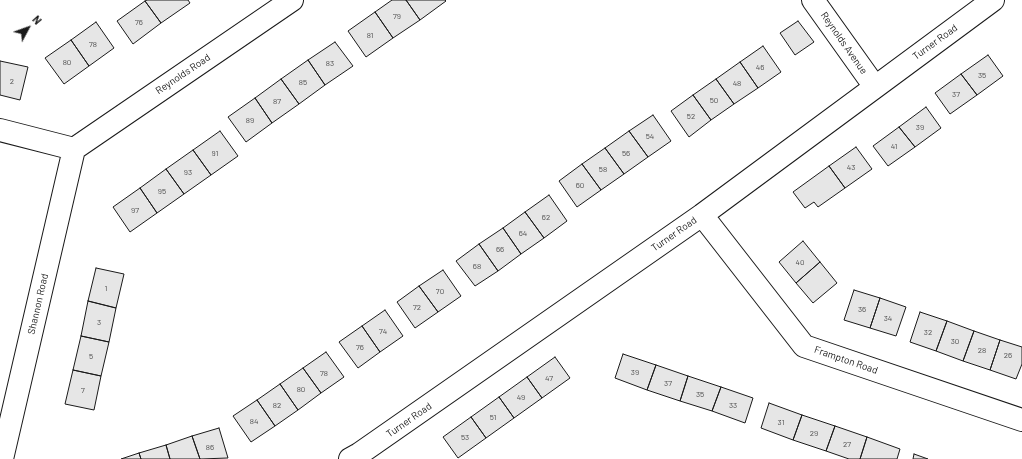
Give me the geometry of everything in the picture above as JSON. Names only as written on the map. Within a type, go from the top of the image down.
[{"type":"street","name":"Reynolds Road","points":[[74,149],[292,0]]},
{"type":"street","name":"Reynolds Avenue","points":[[814,0],[875,87]]},
{"type":"street","name":"Turner Road","points":[[357,457],[702,215],[993,0]]},
{"type":"street","points":[[0,130],[74,149]]},
{"type":"street","name":"Shannon Road","points":[[2,459],[74,149]]},
{"type":"street","name":"Frampton Road","points":[[702,215],[804,346],[1022,420]]},
{"type":"building","points":[[188,0],[190,3],[161,23],[145,1]]},
{"type":"building","points":[[392,0],[406,0],[420,20],[393,38],[375,12]]},
{"type":"building","points":[[406,0],[445,0],[446,1],[420,20]]},
{"type":"building","points":[[145,1],[161,23],[133,44],[117,21]]},
{"type":"building","points":[[375,12],[393,38],[366,57],[348,31]]},
{"type":"building","points":[[798,21],[814,42],[795,55],[780,33]]},
{"type":"building","points":[[96,22],[114,48],[89,66],[71,40]]},
{"type":"building","points":[[71,40],[89,66],[64,84],[45,58]]},
{"type":"building","points":[[335,42],[353,66],[325,85],[308,60]]},
{"type":"building","points":[[763,46],[781,72],[758,88],[740,62]]},
{"type":"building","points":[[988,55],[1003,76],[977,95],[961,74]]},
{"type":"building","points":[[308,60],[325,85],[299,104],[281,79]]},
{"type":"building","points":[[0,61],[28,67],[20,100],[0,95]]},
{"type":"building","points":[[740,62],[758,88],[734,104],[716,79]]},
{"type":"building","points":[[961,74],[977,95],[950,114],[935,93]]},
{"type":"building","points":[[281,79],[299,104],[272,123],[255,98]]},
{"type":"building","points":[[716,79],[734,104],[711,120],[693,95]]},
{"type":"building","points":[[693,95],[711,120],[689,137],[671,111]]},
{"type":"building","points":[[255,98],[272,123],[246,142],[228,117]]},
{"type":"building","points":[[926,107],[941,128],[915,147],[899,127]]},
{"type":"building","points":[[653,115],[671,141],[648,157],[629,131]]},
{"type":"building","points":[[899,127],[915,147],[888,166],[873,146]]},
{"type":"building","points":[[220,131],[238,156],[211,175],[193,150]]},
{"type":"building","points":[[629,131],[648,157],[624,174],[605,148]]},
{"type":"building","points":[[856,147],[872,169],[845,188],[829,166]]},
{"type":"building","points":[[605,148],[624,174],[601,190],[582,164]]},
{"type":"building","points":[[193,150],[211,175],[184,194],[166,169]]},
{"type":"building","points":[[582,164],[601,190],[577,207],[559,181]]},
{"type":"building","points":[[829,166],[845,188],[818,207],[814,202],[805,208],[793,192]]},
{"type":"building","points":[[166,169],[184,194],[157,213],[140,188]]},
{"type":"building","points":[[140,188],[157,213],[130,232],[113,207]]},
{"type":"building","points":[[549,195],[567,221],[544,238],[525,212]]},
{"type":"building","points":[[525,212],[544,238],[521,254],[503,228]]},
{"type":"building","points":[[503,228],[521,254],[498,271],[479,244]]},
{"type":"building","points":[[803,241],[820,262],[796,283],[779,262]]},
{"type":"building","points":[[479,244],[498,271],[475,286],[456,261]]},
{"type":"building","points":[[820,262],[837,283],[813,303],[796,283]]},
{"type":"building","points":[[96,268],[124,274],[116,308],[88,301]]},
{"type":"building","points":[[443,270],[461,296],[438,312],[419,286]]},
{"type":"building","points":[[419,286],[438,312],[415,328],[397,302]]},
{"type":"building","points":[[854,290],[880,298],[870,328],[844,320]]},
{"type":"building","points":[[880,298],[906,307],[896,336],[870,328]]},
{"type":"building","points":[[88,301],[116,308],[109,342],[81,336]]},
{"type":"building","points":[[385,310],[403,336],[380,352],[362,326]]},
{"type":"building","points":[[920,312],[947,321],[936,351],[910,342]]},
{"type":"building","points":[[947,321],[974,331],[963,361],[936,351]]},
{"type":"building","points":[[362,326],[380,352],[358,368],[339,342]]},
{"type":"building","points":[[974,331],[1000,340],[990,370],[963,361]]},
{"type":"building","points":[[81,336],[109,342],[101,376],[73,370]]},
{"type":"building","points":[[1000,340],[1022,347],[1022,364],[1016,379],[990,370]]},
{"type":"building","points":[[326,352],[344,377],[321,393],[303,368]]},
{"type":"building","points":[[623,354],[656,365],[647,390],[615,378]]},
{"type":"building","points":[[555,357],[570,378],[542,398],[527,377]]},
{"type":"building","points":[[656,365],[688,376],[680,401],[647,390]]},
{"type":"building","points":[[303,368],[321,393],[298,410],[280,384]]},
{"type":"building","points":[[73,370],[101,376],[94,410],[65,404]]},
{"type":"building","points":[[688,376],[721,387],[712,411],[680,401]]},
{"type":"building","points":[[527,377],[542,398],[514,418],[499,397]]},
{"type":"building","points":[[280,384],[298,410],[275,426],[257,400]]},
{"type":"building","points":[[721,387],[753,398],[745,423],[712,411]]},
{"type":"building","points":[[499,397],[514,418],[486,438],[471,417]]},
{"type":"building","points":[[257,400],[275,426],[251,442],[233,416]]},
{"type":"building","points":[[769,403],[802,415],[793,440],[761,428]]},
{"type":"building","points":[[802,415],[835,426],[826,451],[793,440]]},
{"type":"building","points":[[471,417],[486,438],[458,458],[443,437]]},
{"type":"building","points":[[835,426],[867,437],[860,459],[849,459],[826,451]]},
{"type":"building","points":[[219,428],[228,458],[200,459],[192,436]]},
{"type":"building","points":[[192,436],[200,459],[170,459],[166,445]]},
{"type":"building","points":[[867,437],[900,449],[897,459],[860,459]]},
{"type":"building","points":[[166,445],[170,459],[141,459],[139,453]]},
{"type":"building","points":[[139,453],[141,459],[121,459]]},
{"type":"building","points":[[914,454],[928,459],[913,459]]}]
